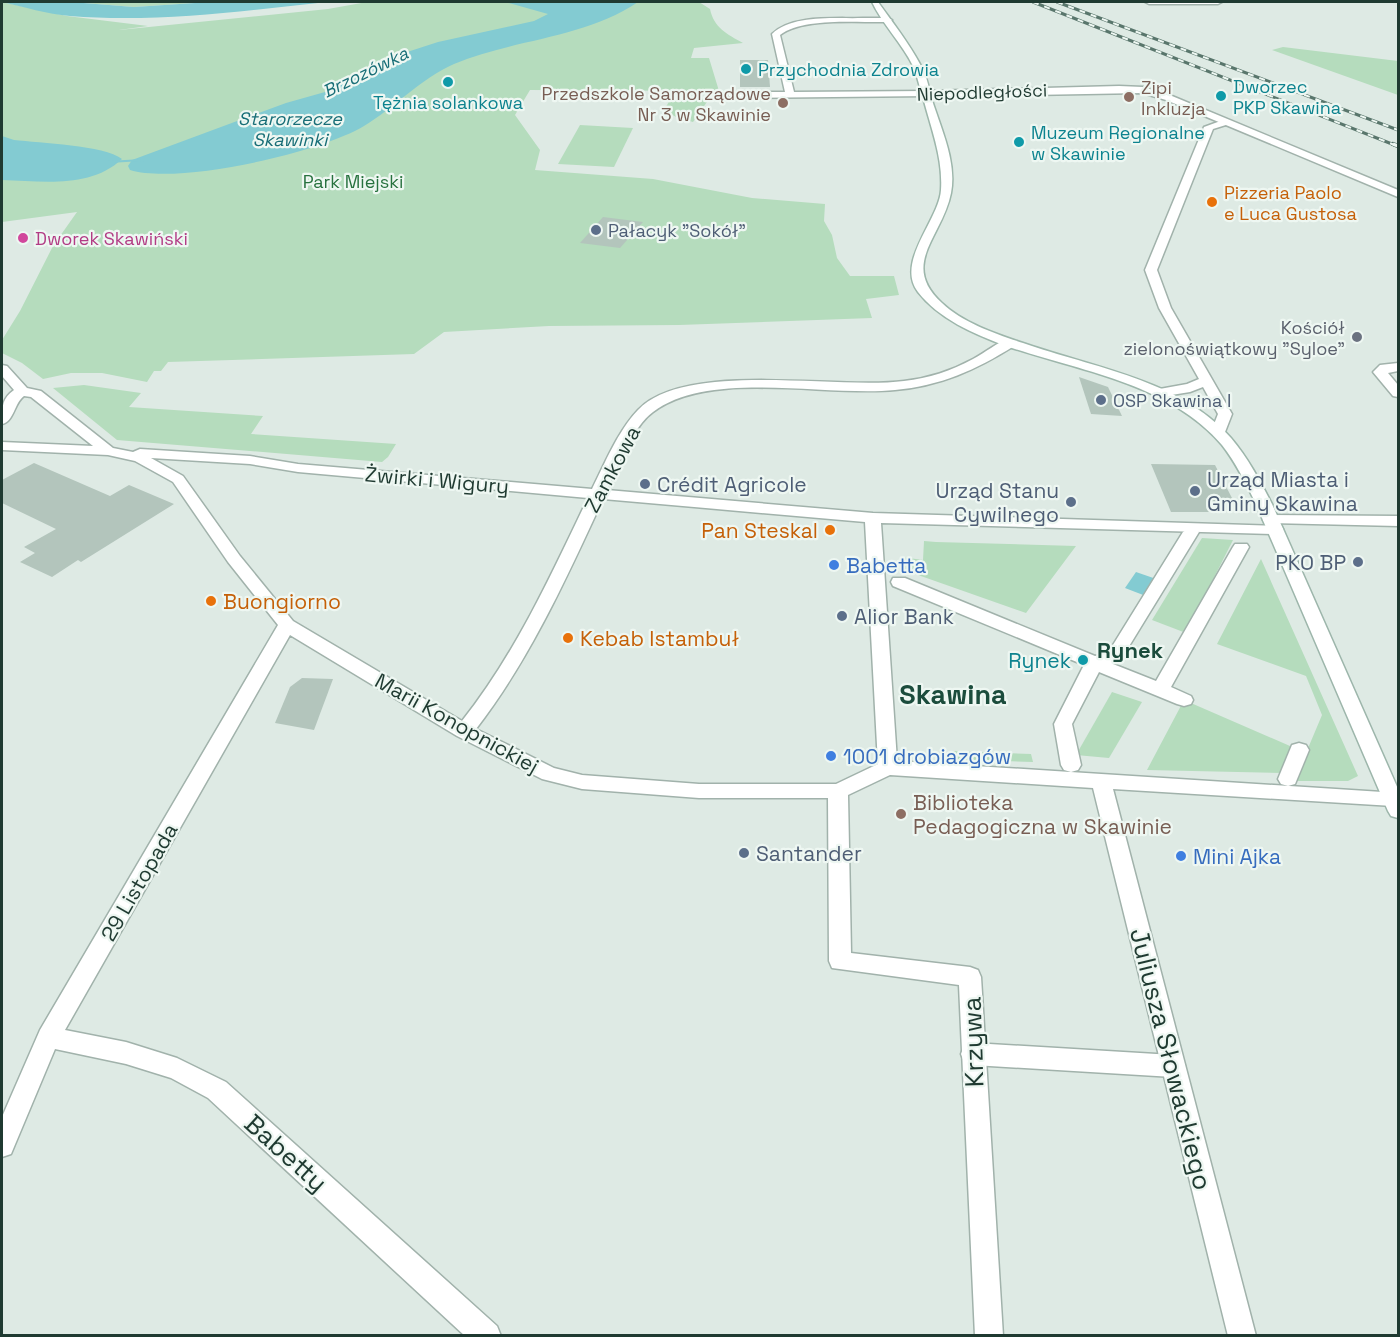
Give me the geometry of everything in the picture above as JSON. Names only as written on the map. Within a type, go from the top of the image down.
[{"type":"street","points":[[875,2],[915,61],[946,162],[946,193],[918,260],[916,280],[930,300],[949,314],[1009,344],[1119,376],[1159,393],[1193,412],[1218,432],[1248,470],[1273,524],[1396,805],[888,768],[873,519],[1273,524],[1398,521]]},
{"type":"street","points":[[1149,2],[1218,2]]},
{"type":"street","points":[[790,95],[782,52],[776,34],[780,28],[802,23],[888,20]]},
{"type":"street","name":"Niepodległości","points":[[732,95],[926,94],[1137,89],[1158,94],[1398,194]]},
{"type":"street","points":[[1218,432],[1225,414],[1165,308],[1151,270],[1209,127],[1226,122]]},
{"type":"street","name":"Zamkowa","points":[[464,731],[484,707],[528,634],[566,562],[597,494],[639,417],[653,404],[673,394],[727,386],[853,388],[921,383],[986,360],[1009,344]]},
{"type":"street","points":[[1398,367],[1385,368],[1380,372],[1398,393]]},
{"type":"street","points":[[2,369],[22,391],[36,394],[108,451]]},
{"type":"street","points":[[1159,393],[1190,388],[1206,381]]},
{"type":"street","points":[[2,420],[12,399],[22,391]]},
{"type":"street","name":"Żwirki i Wigury","points":[[2,446],[250,460],[298,468],[873,519]]},
{"type":"street","name":"Marii Konopnickiej","points":[[108,451],[140,458],[178,479],[234,559],[287,625],[464,731],[549,774],[582,782],[699,791],[838,791],[888,768]]},
{"type":"street","points":[[178,479],[225,458]]},
{"type":"street","points":[[1071,765],[1063,724],[1094,663],[1114,657],[1191,532]]},
{"type":"street","points":[[1160,690],[1242,547]]},
{"type":"street","points":[[899,582],[1184,700]]},
{"type":"street","name":"29 Listopada","points":[[2,1145],[48,1037],[287,625]]},
{"type":"street","points":[[1288,779],[1299,750]]},
{"type":"street","name":"Juliusza Słowackiego","points":[[1101,782],[1242,1335]]},
{"type":"street","name":"Krzywa","points":[[838,791],[840,961],[970,977],[989,1335]]},
{"type":"street","name":"Babetty","points":[[48,1037],[126,1053],[177,1069],[217,1090],[487,1335]]},
{"type":"street","points":[[973,1054],[1173,1066]]},
{"type":"green space","name":"Park Miejski","points":[[2,2],[67,16],[148,26],[119,30],[328,9],[367,2],[699,2],[710,9],[722,30],[743,43],[694,48],[691,58],[709,58],[719,91],[530,90],[515,115],[540,150],[535,170],[653,179],[752,198],[825,204],[824,221],[832,235],[837,258],[850,276],[894,276],[899,295],[866,299],[872,318],[679,325],[549,326],[444,332],[414,354],[168,362],[161,371],[154,371],[147,382],[102,373],[71,373],[43,379],[22,363],[2,353],[2,340],[20,311],[53,246],[77,212],[2,222]]},
{"type":"green space","points":[[71,2],[210,2],[134,7]]},
{"type":"green space","points":[[1283,47],[1398,61],[1398,95],[1272,50]]},
{"type":"green space","points":[[709,99],[693,122],[676,117],[664,110],[670,100]]},
{"type":"green space","points":[[580,125],[633,128],[614,167],[558,164]]},
{"type":"green space","points":[[84,385],[141,393],[129,407],[263,416],[251,434],[396,444],[382,462],[117,440],[53,388]]},
{"type":"green space","points":[[1202,538],[1233,540],[1186,633],[1152,620]]},
{"type":"green space","points":[[924,541],[1076,546],[1026,613],[901,569],[901,557],[923,560]]},
{"type":"green space","points":[[1261,559],[1358,776],[1348,781],[1292,781],[1284,773],[1147,770],[1184,700],[1306,753],[1322,715],[1306,676],[1217,644]]},
{"type":"green space","points":[[1112,692],[1142,702],[1109,758],[1076,755]]},
{"type":"green space","points":[[949,751],[1031,754],[1033,762],[950,759]]},
{"type":"water","points":[[2,2],[71,2],[134,7],[210,2],[327,2],[199,15],[102,18],[61,15]]},
{"type":"water","name":"Starorzecze Skawinki","points":[[505,2],[638,2],[594,24],[454,64],[418,85],[364,126],[315,146],[283,156],[214,170],[152,174],[130,170],[128,166],[132,160],[286,103],[325,92],[401,54],[438,42],[534,21],[548,14]]},
{"type":"water","points":[[2,136],[14,140],[87,148],[113,154],[122,159],[109,169],[81,179],[49,182],[2,180]]},
{"type":"water","points":[[1136,572],[1162,581],[1151,598],[1125,588]]},
{"type":"building","name":"Przychodnia Zdrowia","points":[[740,60],[768,60],[770,87],[740,87]]},
{"type":"building","name":"Pałacyk \"Sokół\"","points":[[603,217],[643,222],[620,248],[580,243]]},
{"type":"building","name":"OSP Skawina I","points":[[1079,377],[1108,387],[1122,416],[1091,414]]},
{"type":"building","points":[[34,463],[110,496],[129,485],[174,504],[81,562],[78,560],[52,577],[20,562],[35,553],[24,547],[56,529],[2,503],[2,480]]},
{"type":"building","name":"Urząd Miasta i Gminy Skawina","points":[[1151,464],[1215,465],[1233,500],[1215,502],[1223,512],[1171,512]]},
{"type":"building","points":[[302,678],[333,679],[314,730],[275,723],[290,687]]},
{"type":"waterway","name":"Brzozówka","points":[[108,162],[142,160]]},
{"type":"railway","points":[[1033,2],[1397,146]]},
{"type":"railway","points":[[1057,2],[1398,130]]},
{"type":"railway","points":[[1393,144],[1398,146]]},
{"type":"place","name":"Przychodnia Zdrowia","points":[[746,69]]},
{"type":"place","name":"Tężnia solankowa","points":[[448,82]]},
{"type":"place","name":"Dworzec PKP Skawina","points":[[1221,96]]},
{"type":"place","name":"Zipi Inkluzja","points":[[1129,97]]},
{"type":"place","name":"Przedszkole Samorządowe Nr 3 w Skawinie","points":[[783,103]]},
{"type":"place","name":"Muzeum Regionalne w Skawinie","points":[[1019,142]]},
{"type":"place","name":"Pizzeria Paolo e Luca Gustosa","points":[[1212,202]]},
{"type":"place","name":"Pałacyk \"Sokół\"","points":[[596,230]]},
{"type":"place","name":"Dworek Skawiński","points":[[23,238]]},
{"type":"place","name":"Kościół zielonoświątkowy \"Syloe\"","points":[[1357,337]]},
{"type":"place","name":"OSP Skawina I","points":[[1101,400]]},
{"type":"place","name":"Crédit Agricole","points":[[645,484]]},
{"type":"place","name":"Urząd Miasta i Gminy Skawina","points":[[1195,491]]},
{"type":"place","name":"Urząd Stanu Cywilnego","points":[[1071,502]]},
{"type":"place","name":"Pan Steskal","points":[[830,530]]},
{"type":"place","name":"PKO BP","points":[[1358,562]]},
{"type":"place","name":"Babetta","points":[[834,565]]},
{"type":"place","name":"Buongiorno","points":[[211,601]]},
{"type":"place","name":"Alior Bank","points":[[842,616]]},
{"type":"place","name":"Kebab Istambuł","points":[[568,638]]},
{"type":"place","name":"Rynek","points":[[1083,660]]},
{"type":"place","name":"1001 drobiazgów","points":[[831,756]]},
{"type":"place","name":"Biblioteka Pedagogiczna w Skawinie","points":[[901,814]]},
{"type":"place","name":"Santander","points":[[744,853]]},
{"type":"place","name":"Mini Ajka","points":[[1181,856]]},
{"type":"district","name":"Rynek","points":[[1130,650]]},
{"type":"district","name":"Skawina","points":[[953,694]]}]
